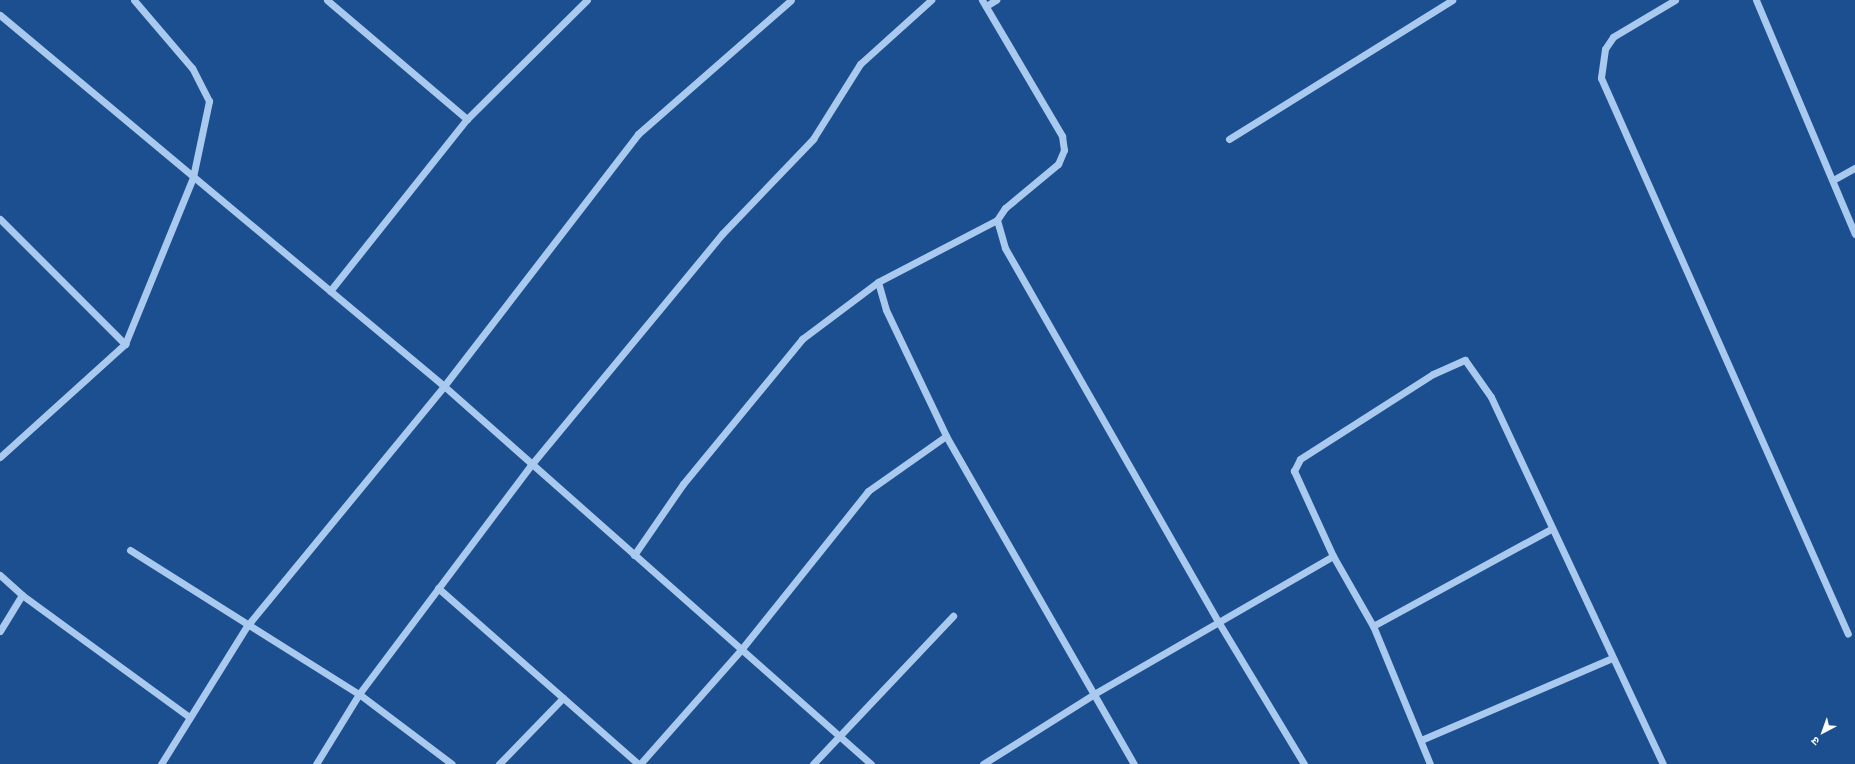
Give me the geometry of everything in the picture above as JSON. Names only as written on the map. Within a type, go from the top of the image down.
[{"type":"street","points":[[0,457],[125,344],[193,177],[209,101],[192,68],[134,0]]},
{"type":"street","points":[[326,0],[467,119]]},
{"type":"street","points":[[330,291],[467,119],[587,0]]},
{"type":"street","points":[[161,764],[247,626],[444,386],[638,134],[791,0]]},
{"type":"street","points":[[316,764],[358,694],[531,465],[722,234],[813,139],[860,64],[931,0]]},
{"type":"street","points":[[634,555],[683,484],[802,339],[878,282],[997,220],[1005,208],[1058,164],[1064,150],[1062,136],[984,3],[996,0]]},
{"type":"street","points":[[1229,139],[1452,0]]},
{"type":"street","points":[[1675,0],[1613,37],[1605,50],[1601,78],[1848,634]]},
{"type":"street","points":[[1756,0],[1855,234]]},
{"type":"street","points":[[0,15],[444,386],[740,651],[871,764]]},
{"type":"street","points":[[1833,180],[1855,168]]},
{"type":"street","points":[[0,219],[125,344]]},
{"type":"street","points":[[997,220],[1005,248],[1218,623],[1304,764]]},
{"type":"street","points":[[878,282],[886,310],[946,436],[1134,764]]},
{"type":"street","points":[[1430,764],[1373,626],[1333,556],[1294,471],[1296,463],[1433,374],[1465,360],[1491,397],[1551,530],[1663,764]]},
{"type":"street","points":[[438,588],[639,764],[740,651],[868,490],[946,436]]},
{"type":"street","points":[[1373,626],[1551,530]]},
{"type":"street","points":[[130,550],[247,626],[358,694],[452,764]]},
{"type":"street","points":[[983,764],[1094,694],[1333,556]]},
{"type":"street","points":[[0,575],[22,595],[189,717]]},
{"type":"street","points":[[0,631],[22,595]]},
{"type":"street","points":[[813,764],[953,616]]},
{"type":"street","points":[[1421,740],[1612,658]]},
{"type":"street","points":[[499,764],[563,698]]}]
